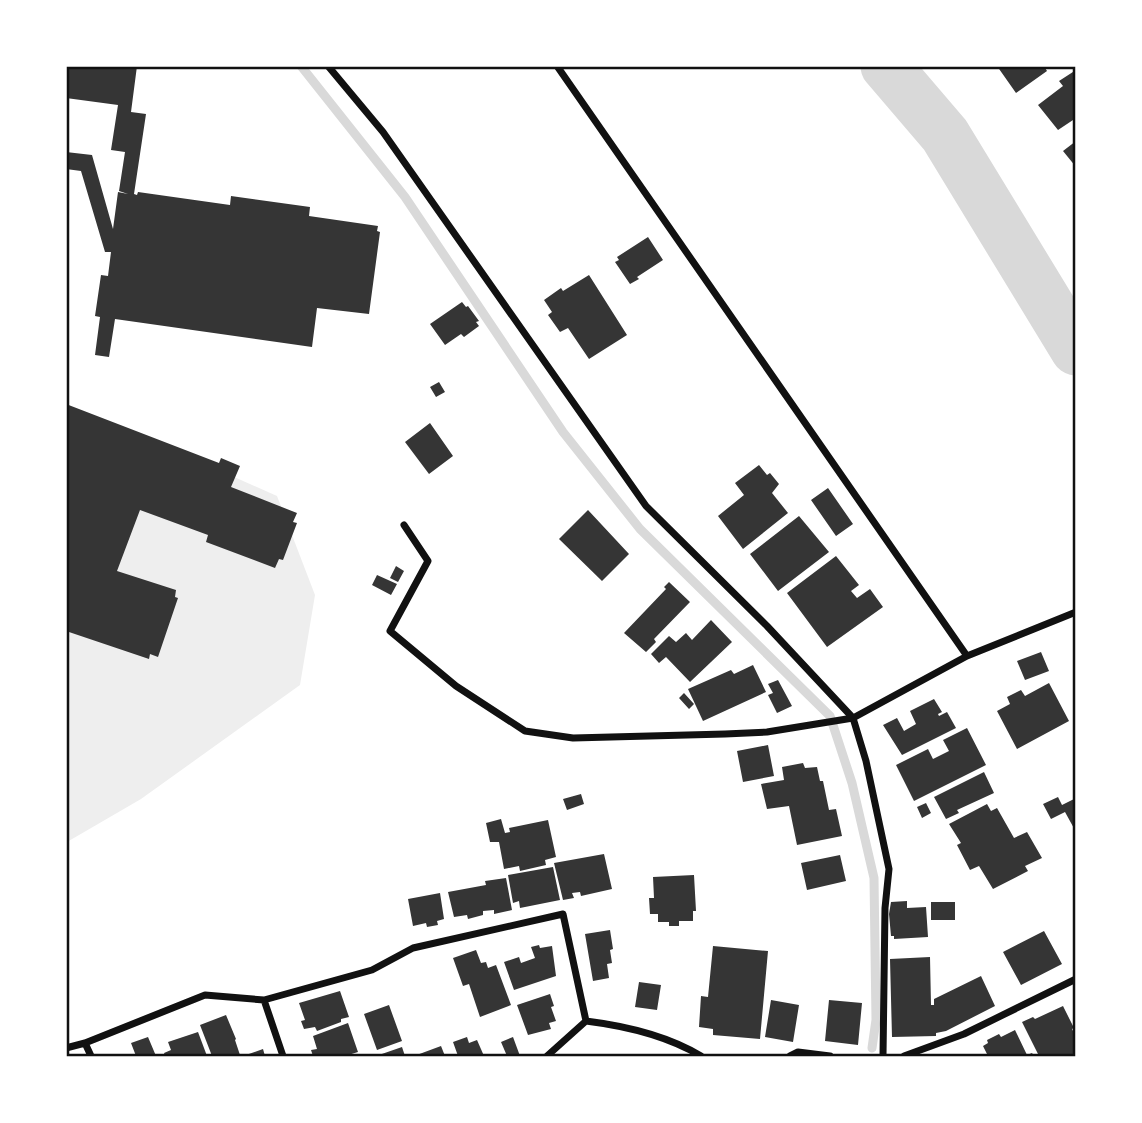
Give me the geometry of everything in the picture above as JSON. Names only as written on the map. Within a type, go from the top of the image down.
[{"type":"street","points":[[328,66],[383,132],[646,506],[767,626],[853,718],[866,761],[889,869],[883,1056]]},
{"type":"street","points":[[557,66],[967,656]]},
{"type":"street","points":[[404,525],[428,561],[390,631],[456,686],[525,731],[573,738],[767,732],[853,718],[967,656],[1076,612]]},
{"type":"street","points":[[66,1048],[205,995],[264,1000],[372,970],[413,948],[563,914],[586,1021]]},
{"type":"street","points":[[904,1056],[964,1034],[1076,979]]},
{"type":"street","points":[[264,1000],[283,1056]]},
{"type":"street","points":[[547,1056],[586,1021],[621,1025],[683,1045],[701,1056]]},
{"type":"street","points":[[85,1043],[91,1056]]},
{"type":"street","points":[[790,1056],[798,1052],[830,1056]]},
{"type":"shaded area","points":[[156,442],[277,496],[315,595],[300,685],[141,799],[67,842],[67,449]]},
{"type":"building","points":[[66,66],[137,66],[131,112],[146,114],[134,194],[137,195],[138,192],[230,205],[231,196],[310,207],[309,216],[378,226],[377,231],[380,232],[369,314],[317,308],[312,347],[115,319],[109,357],[95,355],[100,317],[95,316],[101,275],[108,276],[111,252],[105,252],[81,171],[66,169],[66,152],[92,155],[113,229],[118,192],[128,194],[119,191],[125,152],[111,150],[118,105],[66,98]]},
{"type":"building","points":[[997,66],[1044,66],[1047,71],[1016,93]]},
{"type":"building","points":[[1076,70],[1076,118],[1058,130],[1038,105],[1063,86],[1059,81]]},
{"type":"building","points":[[1076,141],[1076,167],[1063,151]]},
{"type":"building","points":[[648,237],[663,260],[630,284],[615,262],[619,260],[617,257]]},
{"type":"building","points":[[589,275],[627,335],[589,359],[568,328],[560,332],[548,315],[552,312],[544,300],[561,288],[563,291]]},
{"type":"building","points":[[462,302],[479,321],[476,322],[479,326],[464,337],[461,334],[445,345],[430,324]]},
{"type":"building","points":[[439,382],[445,392],[436,397],[430,387]]},
{"type":"building","points":[[66,404],[219,463],[221,458],[240,466],[231,487],[297,513],[293,522],[297,523],[283,560],[279,559],[275,568],[206,542],[208,535],[140,510],[117,571],[176,590],[175,597],[178,598],[158,657],[150,654],[149,659],[66,631]]},
{"type":"building","points":[[430,423],[453,456],[429,474],[405,442]]},
{"type":"building","points":[[759,465],[779,484],[772,493],[788,513],[743,549],[718,516],[744,495],[735,483]]},
{"type":"building","points":[[828,488],[853,524],[836,536],[811,500]]},
{"type":"building","points":[[588,510],[629,554],[602,581],[559,539]]},
{"type":"building","points":[[799,516],[829,552],[778,591],[750,554]]},
{"type":"building","points":[[836,556],[859,585],[851,591],[857,598],[870,589],[883,607],[827,647],[787,593]]},
{"type":"building","points":[[396,566],[404,571],[398,582],[390,578]]},
{"type":"building","points":[[377,575],[397,584],[391,595],[372,585]]},
{"type":"building","points":[[669,582],[690,602],[654,639],[656,642],[646,652],[624,633],[666,589],[664,587]]},
{"type":"building","points":[[711,620],[732,642],[690,682],[666,657],[659,663],[651,654],[669,636],[676,642],[686,633],[692,640]]},
{"type":"building","points":[[1041,652],[1049,671],[1025,680],[1017,661]]},
{"type":"building","points":[[753,665],[766,692],[703,721],[688,689],[731,670],[734,674]]},
{"type":"building","points":[[778,680],[792,706],[777,713],[768,695],[773,693],[768,684]]},
{"type":"building","points":[[1049,683],[1069,721],[1017,749],[997,711],[1010,704],[1007,697],[1021,690],[1025,696]]},
{"type":"building","points":[[684,693],[694,704],[689,709],[679,698]]},
{"type":"building","points":[[934,699],[942,712],[939,716],[947,712],[956,728],[902,755],[883,725],[897,718],[904,731],[916,724],[910,711]]},
{"type":"building","points":[[967,728],[986,765],[914,801],[896,765],[928,749],[933,759],[949,751],[943,740]]},
{"type":"building","points":[[768,745],[774,776],[743,782],[737,751]]},
{"type":"building","points":[[803,763],[805,768],[817,767],[829,810],[836,809],[842,836],[797,845],[789,806],[767,809],[761,784],[784,780],[782,767]]},
{"type":"building","points":[[984,772],[994,793],[957,810],[959,813],[946,819],[934,797]]},
{"type":"building","points":[[581,794],[584,804],[567,810],[563,799]]},
{"type":"building","points":[[1058,797],[1062,805],[1076,798],[1076,832],[1065,812],[1051,819],[1043,804]]},
{"type":"building","points":[[926,803],[931,813],[922,818],[917,807]]},
{"type":"building","points":[[987,804],[991,811],[997,808],[1014,838],[1027,832],[1042,858],[1025,866],[1028,871],[993,889],[979,866],[970,870],[957,845],[961,843],[949,824]]},
{"type":"building","points":[[501,819],[505,833],[510,832],[509,828],[548,820],[556,857],[545,860],[546,865],[520,871],[519,866],[504,869],[499,842],[490,842],[486,823]]},
{"type":"building","points":[[604,854],[612,889],[581,896],[580,892],[572,893],[574,898],[563,900],[554,863]]},
{"type":"building","points":[[840,855],[846,881],[807,890],[801,863]]},
{"type":"building","points":[[553,867],[560,900],[520,908],[519,901],[513,903],[508,875]]},
{"type":"building","points":[[694,875],[696,911],[693,911],[693,921],[679,921],[679,926],[658,922],[658,914],[650,914],[649,898],[654,898],[653,877]]},
{"type":"building","points":[[506,878],[512,910],[494,914],[494,910],[483,911],[483,915],[468,919],[467,915],[454,917],[448,892],[486,885],[485,881]]},
{"type":"building","points":[[440,893],[444,919],[437,921],[438,925],[427,927],[426,923],[413,926],[408,899]]},
{"type":"building","points":[[907,901],[907,908],[926,907],[928,937],[894,939],[894,936],[891,936],[891,902]]},
{"type":"building","points":[[931,902],[955,902],[955,920],[931,920]]},
{"type":"building","points":[[610,930],[613,949],[610,950],[612,963],[607,964],[609,978],[593,981],[585,934]]},
{"type":"building","points":[[1044,931],[1062,964],[1021,985],[1003,952]]},
{"type":"building","points":[[539,945],[540,948],[552,946],[556,976],[514,990],[504,962],[519,957],[521,963],[535,958],[531,947]]},
{"type":"building","points":[[713,946],[768,951],[760,1039],[713,1035],[713,1029],[699,1027],[701,996],[708,997]]},
{"type":"building","points":[[476,950],[481,963],[486,962],[488,968],[496,965],[511,1005],[480,1017],[469,984],[463,986],[453,958]]},
{"type":"building","points":[[930,957],[931,1005],[934,1005],[934,999],[981,976],[995,1006],[946,1031],[936,1033],[936,1036],[892,1037],[890,959]]},
{"type":"building","points":[[639,982],[661,985],[657,1010],[635,1007]]},
{"type":"building","points":[[340,991],[349,1017],[317,1031],[315,1027],[304,1029],[301,1021],[305,1020],[299,1003]]},
{"type":"building","points":[[550,994],[556,1021],[549,1023],[551,1029],[528,1035],[517,1005]]},
{"type":"building","points":[[771,1000],[799,1005],[793,1042],[765,1037]]},
{"type":"building","points":[[829,1000],[862,1003],[858,1045],[825,1041]]},
{"type":"building","points":[[389,1005],[402,1041],[377,1050],[364,1014]]},
{"type":"building","points":[[1063,1006],[1074,1028],[1076,1056],[1039,1056],[1022,1022]]},
{"type":"building","points":[[226,1015],[240,1055],[212,1056],[200,1025]]},
{"type":"building","points":[[348,1023],[358,1052],[345,1056],[313,1056],[311,1050],[317,1049],[313,1036]]},
{"type":"building","points":[[1015,1030],[1027,1055],[1032,1053],[1034,1056],[988,1056],[983,1046],[988,1043],[987,1040]]},
{"type":"building","points":[[198,1032],[207,1056],[165,1056],[164,1053],[171,1050],[168,1042]]},
{"type":"building","points":[[148,1037],[156,1056],[136,1056],[131,1043]]},
{"type":"building","points":[[467,1037],[469,1043],[477,1040],[484,1056],[458,1056],[453,1042]]},
{"type":"building","points":[[513,1037],[520,1056],[507,1056],[501,1042]]},
{"type":"building","points":[[441,1046],[445,1056],[414,1056]]},
{"type":"building","points":[[402,1047],[405,1056],[376,1056]]},
{"type":"building","points":[[263,1049],[265,1056],[243,1056]]},
{"type":"waterway","points":[[301,66],[405,197],[563,432],[640,529],[830,716],[852,783],[874,878],[876,1020],[872,1048]]},
{"type":"waterway","points":[[886,66],[945,135],[1076,350]]}]
